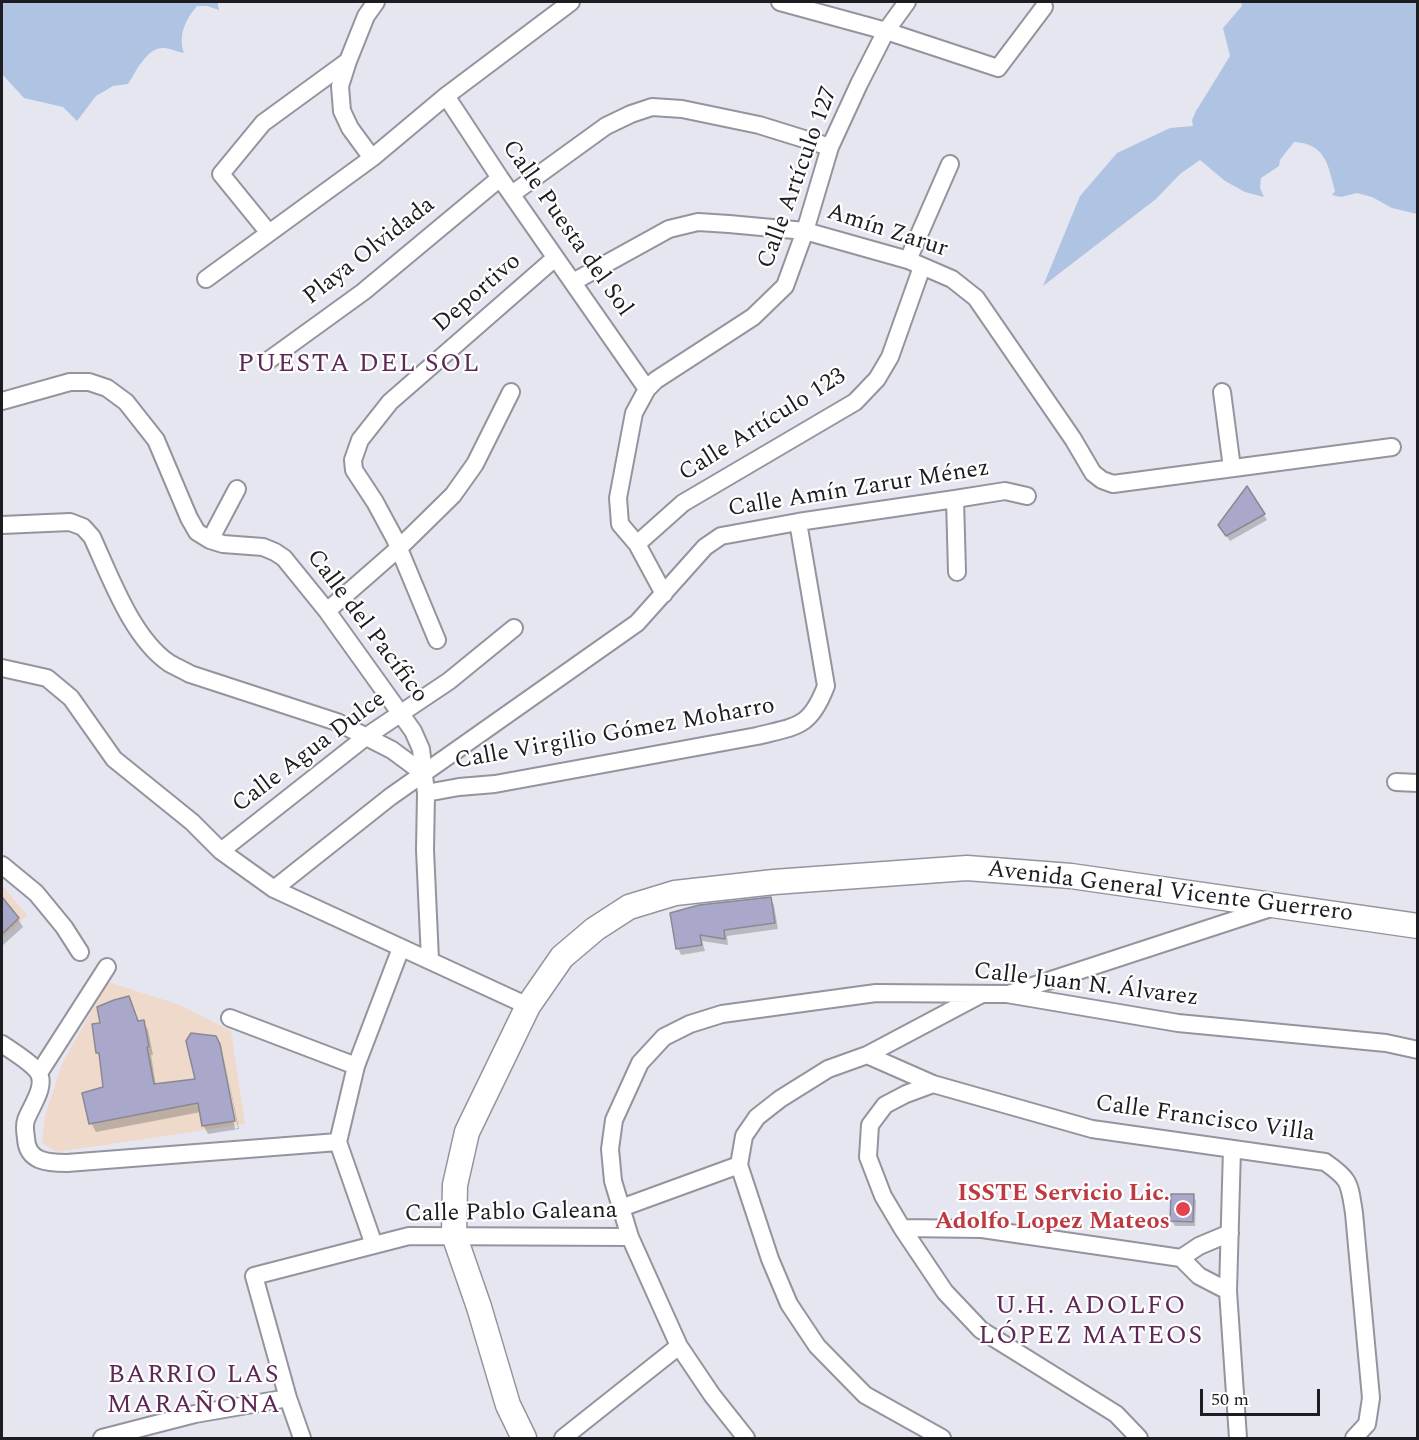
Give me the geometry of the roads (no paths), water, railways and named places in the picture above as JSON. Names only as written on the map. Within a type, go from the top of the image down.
[{"type":"street","points":[[372,158],[350,128],[342,111],[340,86],[366,16],[376,2]]},
{"type":"street","points":[[206,279],[372,158],[446,96],[571,2]]},
{"type":"street","points":[[780,2],[886,31],[998,68],[1044,6]]},
{"type":"street","name":"Calle Artículo 127","points":[[637,544],[620,524],[618,498],[634,413],[647,389],[656,380],[753,317],[785,286],[805,231],[830,147],[886,31],[907,2]]},
{"type":"street","points":[[268,233],[221,174],[263,123],[348,61]]},
{"type":"street","name":"Calle Puesta del Sol","points":[[446,96],[500,178],[647,389]]},
{"type":"street","points":[[512,194],[606,126],[652,107],[682,109],[759,125],[830,147]]},
{"type":"street","name":"Calle Artículo 123","points":[[637,544],[683,504],[855,402],[877,380],[890,357],[915,264],[950,164]]},
{"type":"street","name":"Playa Olvidada","points":[[269,360],[363,292],[500,178]]},
{"type":"street","name":"Amín Zarur","points":[[573,282],[669,229],[698,222],[805,231],[915,264],[952,279],[976,298],[1073,438],[1093,473],[1102,480],[1113,484],[1232,468]]},
{"type":"street","name":"Deportivo","points":[[437,640],[397,543],[375,502],[354,470],[352,460],[360,440],[390,402],[555,258]]},
{"type":"street","points":[[2,401],[70,382],[89,382],[107,388],[126,402],[156,440],[196,532],[210,540],[237,489]]},
{"type":"street","points":[[327,611],[397,543],[453,495],[475,464],[511,392]]},
{"type":"street","points":[[1222,392],[1232,468],[1392,447]]},
{"type":"street","name":"Calle Amín Zarur Ménez","points":[[274,889],[390,797],[637,622],[705,547],[721,536],[1005,490],[1027,496]]},
{"type":"street","points":[[956,499],[957,572]]},
{"type":"street","points":[[2,525],[70,522],[83,527],[92,537],[137,629],[168,662],[190,674],[337,722],[392,750],[423,773]]},
{"type":"street","name":"Calle Virgilio Gómez Moharro","points":[[426,793],[495,784],[746,738],[795,727],[808,718],[820,702],[826,686],[798,522]]},
{"type":"street","name":"Calle del Pacífico","points":[[210,540],[223,544],[263,547],[285,558],[327,611],[413,731],[421,749],[426,793],[425,850],[430,960]]},
{"type":"street","points":[[637,544],[664,594]]},
{"type":"street","name":"Calle Agua Dulce","points":[[221,851],[367,736],[449,681],[514,628]]},
{"type":"street","points":[[2,668],[47,678],[71,698],[114,759],[192,822],[221,851],[274,889],[528,1006]]},
{"type":"street","points":[[1396,782],[1418,783]]},
{"type":"street","points":[[2,865],[36,893],[64,927],[80,952]]},
{"type":"street","name":"Avenida General Vicente Guerrero","points":[[524,1438],[508,1405],[480,1307],[454,1236],[455,1185],[467,1132],[528,1006],[562,957],[595,929],[629,907],[675,893],[774,882],[967,868],[1071,876],[1418,926]]},
{"type":"street","points":[[1007,994],[1278,906]]},
{"type":"street","points":[[374,1245],[338,1142],[356,1066],[401,948]]},
{"type":"street","points":[[39,1073],[107,967]]},
{"type":"street","name":"Calle Juan N. Álvarez","points":[[746,1438],[712,1395],[679,1346],[630,1237],[613,1182],[610,1149],[614,1120],[640,1063],[664,1037],[690,1024],[722,1014],[876,993],[984,993],[1007,994],[1178,1023],[1386,1043],[1418,1050]]},
{"type":"street","points":[[942,1438],[866,1395],[817,1346],[789,1304],[770,1259],[739,1165],[744,1136],[757,1117],[780,1099],[828,1069],[867,1055],[984,993]]},
{"type":"street","points":[[230,1018],[356,1066]]},
{"type":"street","points":[[2,1044],[39,1073],[41,1087],[25,1123],[26,1147],[38,1160],[54,1163],[338,1142]]},
{"type":"street","name":"Calle Francisco Villa","points":[[867,1055],[933,1084],[1092,1129],[1325,1162],[1340,1173],[1350,1186],[1354,1214],[1371,1398],[1367,1424],[1354,1438]]},
{"type":"street","points":[[933,1084],[885,1105],[870,1125],[867,1157],[884,1196],[902,1228],[945,1292],[981,1330],[1116,1414],[1139,1438]]},
{"type":"street","points":[[1232,1149],[1228,1291],[1238,1438]]},
{"type":"street","name":"Calle Pablo Galeana","points":[[621,1208],[739,1165]]},
{"type":"street","points":[[902,1228],[982,1229],[1181,1258],[1199,1276],[1228,1291]]},
{"type":"street","points":[[1181,1258],[1199,1246],[1230,1233]]},
{"type":"street","name":"Calle Pablo Galeana","points":[[288,1398],[254,1276],[410,1236],[630,1237]]},
{"type":"street","points":[[563,1438],[679,1346]]},
{"type":"street","points":[[102,1438],[195,1414],[288,1398],[302,1438]]},
{"type":"water","points":[[2,2],[218,2],[219,10],[197,6],[189,17],[182,34],[184,53],[165,48],[153,51],[147,55],[128,84],[113,86],[96,96],[77,121],[63,107],[24,98],[2,74]]},
{"type":"water","points":[[1241,2],[1417,2],[1417,214],[1392,208],[1372,197],[1357,193],[1341,197],[1332,195],[1335,191],[1324,157],[1313,147],[1305,144],[1294,142],[1280,160],[1279,166],[1261,178],[1260,188],[1264,197],[1245,192],[1225,181],[1200,160],[1180,174],[1156,199],[1043,286],[1080,196],[1117,153],[1170,128],[1193,126],[1192,120],[1196,111],[1230,56],[1223,28],[1242,6]]},
{"type":"place","name":"ISSTE Servicio Lic. Adolfo Lopez Mateos","points":[[1183,1209]]},
{"type":"district","name":"PUESTA DEL SOL","points":[[359,366]]},
{"type":"district","name":"U.H. ADOLFO LÓPEZ MATEOS","points":[[1091,1323]]},
{"type":"district","name":"BARRIO LAS MARAÑONA","points":[[194,1392]]}]
